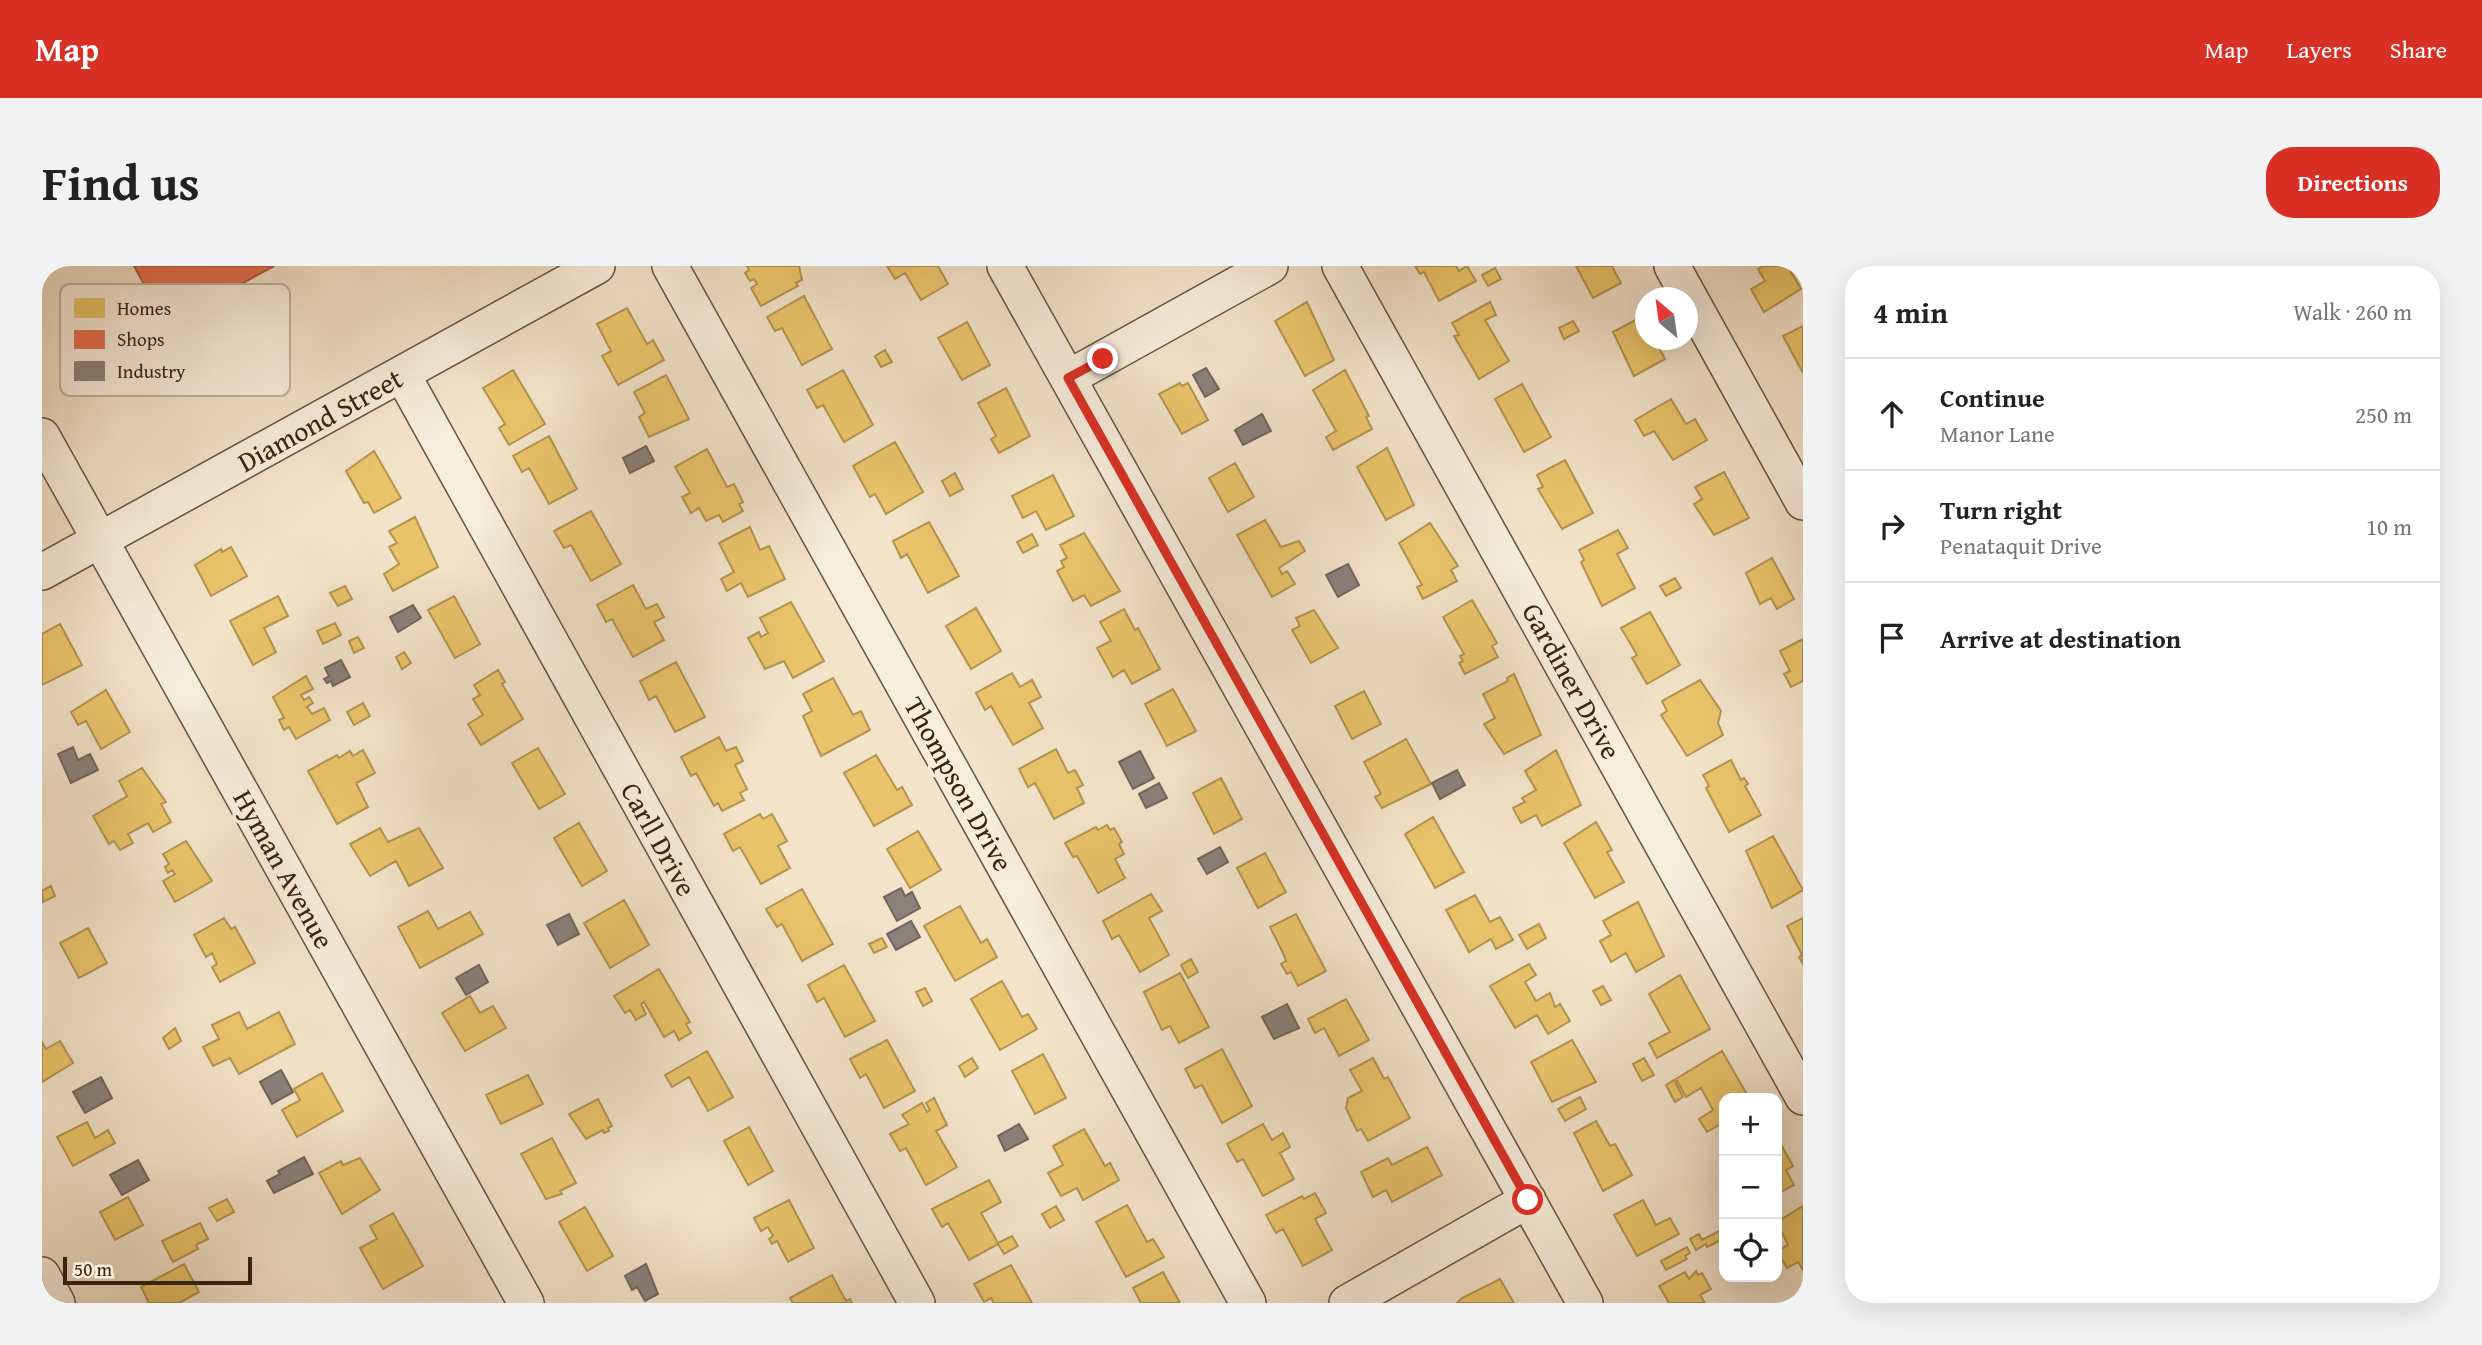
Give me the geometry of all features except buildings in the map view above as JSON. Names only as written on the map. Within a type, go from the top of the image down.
[{"type":"street","name":"Diamond Street","points":[[42,572],[597,266]]},
{"type":"street","name":"Thompson Drive","points":[[670,266],[1248,1303]]},
{"type":"street","points":[[1005,266],[1585,1303]]},
{"type":"street","points":[[1068,378],[1270,266]]},
{"type":"street","name":"Gardiner Drive","points":[[1340,266],[1803,1097]]},
{"type":"street","points":[[1672,266],[1803,502]]},
{"type":"street","name":"Carll Drive","points":[[402,374],[917,1303]]},
{"type":"street","name":"Hyman Avenue","points":[[42,436],[526,1303]]},
{"type":"street","points":[[1347,1303],[1528,1200]]},
{"type":"street","points":[[42,1275],[57,1303]]},
{"type":"route","points":[[1103,359],[1068,378],[1528,1200]]}]
